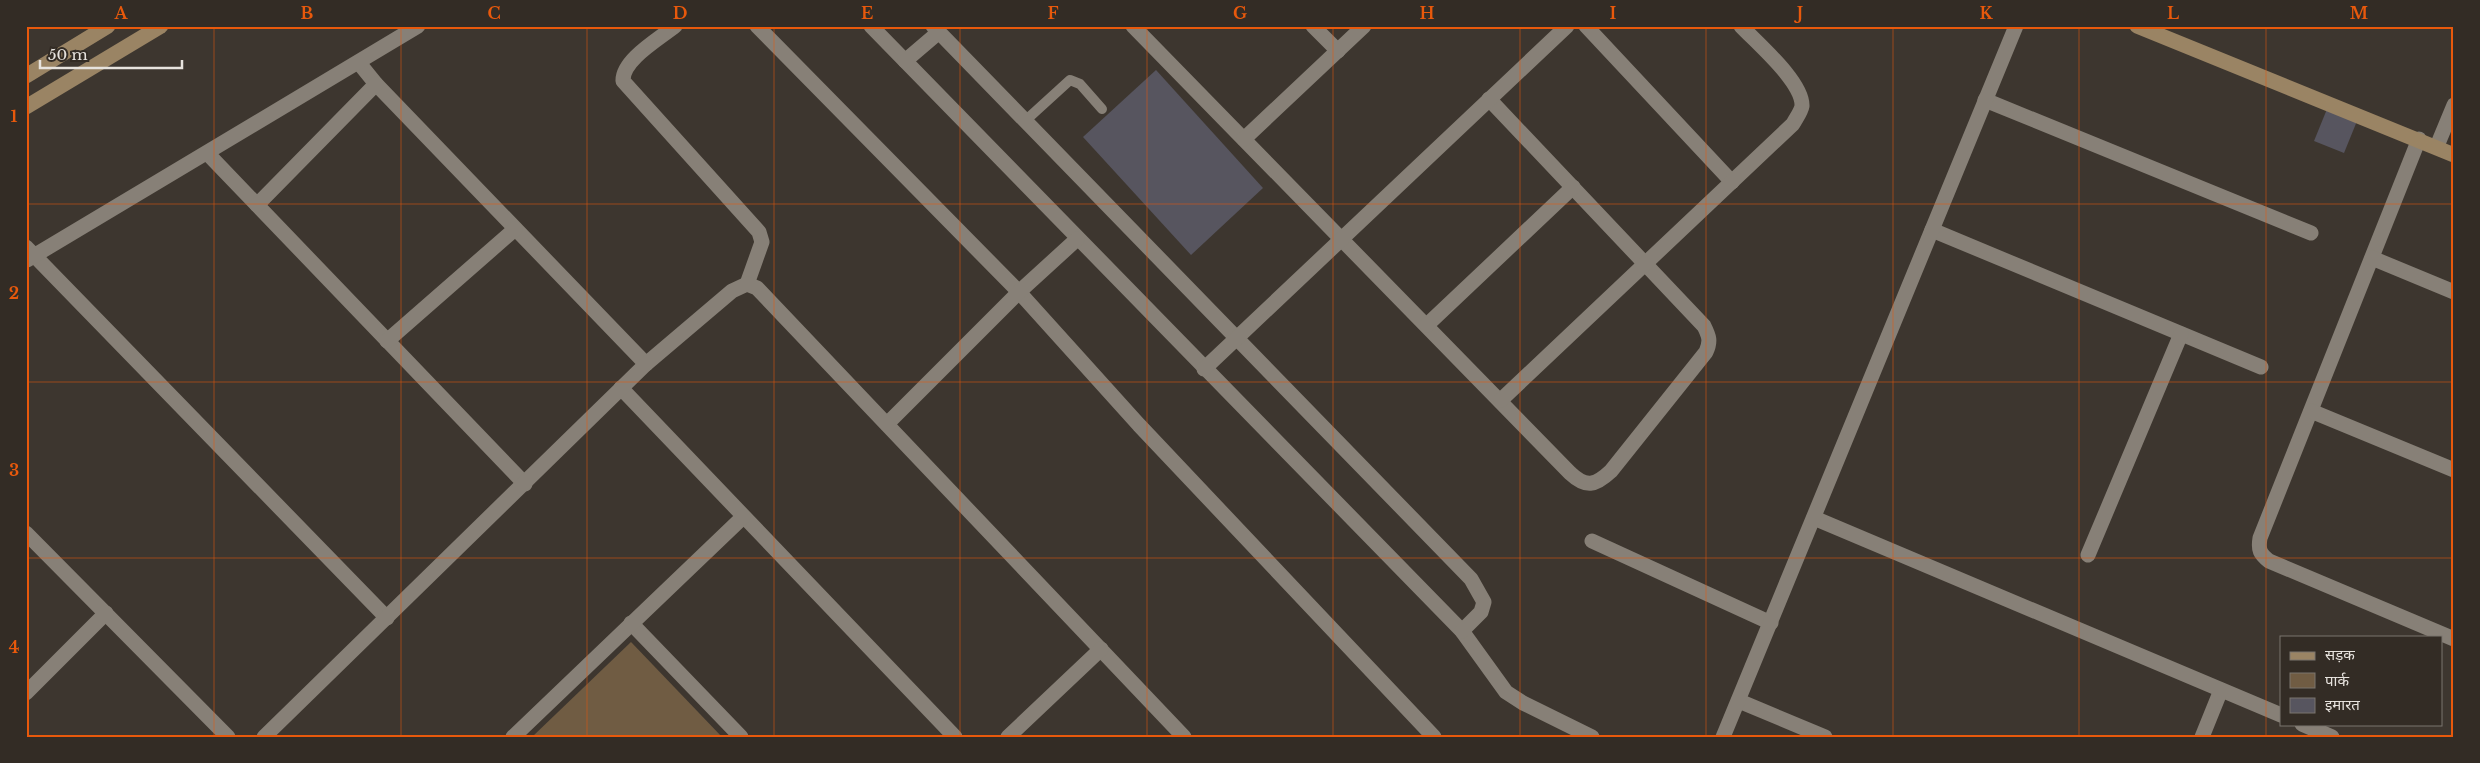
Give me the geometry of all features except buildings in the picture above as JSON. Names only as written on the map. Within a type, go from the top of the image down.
[{"type":"street","points":[[26,76],[108,26]]},
{"type":"street","points":[[26,108],[161,26]]},
{"type":"street","points":[[386,618],[29,254],[208,154],[418,26]]},
{"type":"street","points":[[264,737],[646,364],[732,291],[747,284],[762,242],[759,232],[623,81],[623,74],[628,63],[675,26]]},
{"type":"street","points":[[757,26],[1020,292],[1139,425],[1434,737]]},
{"type":"street","points":[[871,26],[1462,631],[1506,692],[1592,737]]},
{"type":"street","points":[[1133,26],[1579,481],[1588,484],[1602,480],[1700,360],[1710,343],[1704,326],[1489,99]]},
{"type":"street","points":[[1313,26],[1338,52]]},
{"type":"street","points":[[1244,139],[1364,26]]},
{"type":"street","points":[[1204,369],[1567,26]]},
{"type":"street","points":[[1586,26],[1732,182]]},
{"type":"street","points":[[1501,400],[1793,124],[1802,108],[1801,96],[1790,78],[1741,26]]},
{"type":"street","points":[[1723,737],[2016,26]]},
{"type":"street","points":[[2137,26],[2437,146],[2454,155]]},
{"type":"street","points":[[905,61],[936,29],[1472,579],[1484,602],[1481,612],[1462,631]]},
{"type":"street","points":[[359,63],[376,84],[646,364]]},
{"type":"street","points":[[257,205],[376,84]]},
{"type":"street","points":[[1985,100],[2311,234]]},
{"type":"street","points":[[2437,146],[2454,105]]},
{"type":"street","points":[[2419,139],[2260,538],[2259,549],[2262,556],[2269,561],[2454,639]]},
{"type":"street","points":[[208,154],[525,484]]},
{"type":"street","points":[[1427,325],[1573,187]]},
{"type":"street","points":[[387,341],[515,229]]},
{"type":"street","points":[[1932,230],[2261,367]]},
{"type":"street","points":[[887,424],[1077,238]]},
{"type":"street","points":[[2372,258],[2454,292]]},
{"type":"street","points":[[747,284],[757,288],[1184,737]]},
{"type":"street","points":[[2088,554],[2181,334]]},
{"type":"street","points":[[621,388],[955,737]]},
{"type":"street","points":[[2311,411],[2454,470]]},
{"type":"street","points":[[513,737],[743,516]]},
{"type":"street","points":[[1814,518],[2280,716]]},
{"type":"street","points":[[26,533],[228,737]]},
{"type":"street","points":[[1592,541],[1771,623]]},
{"type":"street","points":[[26,693],[106,613]]},
{"type":"street","points":[[631,623],[741,737]]},
{"type":"street","points":[[1008,737],[1101,649]]},
{"type":"street","points":[[2202,737],[2221,690]]},
{"type":"street","points":[[1739,701],[1825,737]]},
{"type":"street","points":[[2307,726],[2332,737]]},
{"type":"lane","points":[[1025,121],[1070,80],[1080,84],[1102,109]]},
{"type":"green space","points":[[631,642],[722,737],[532,737]]}]
